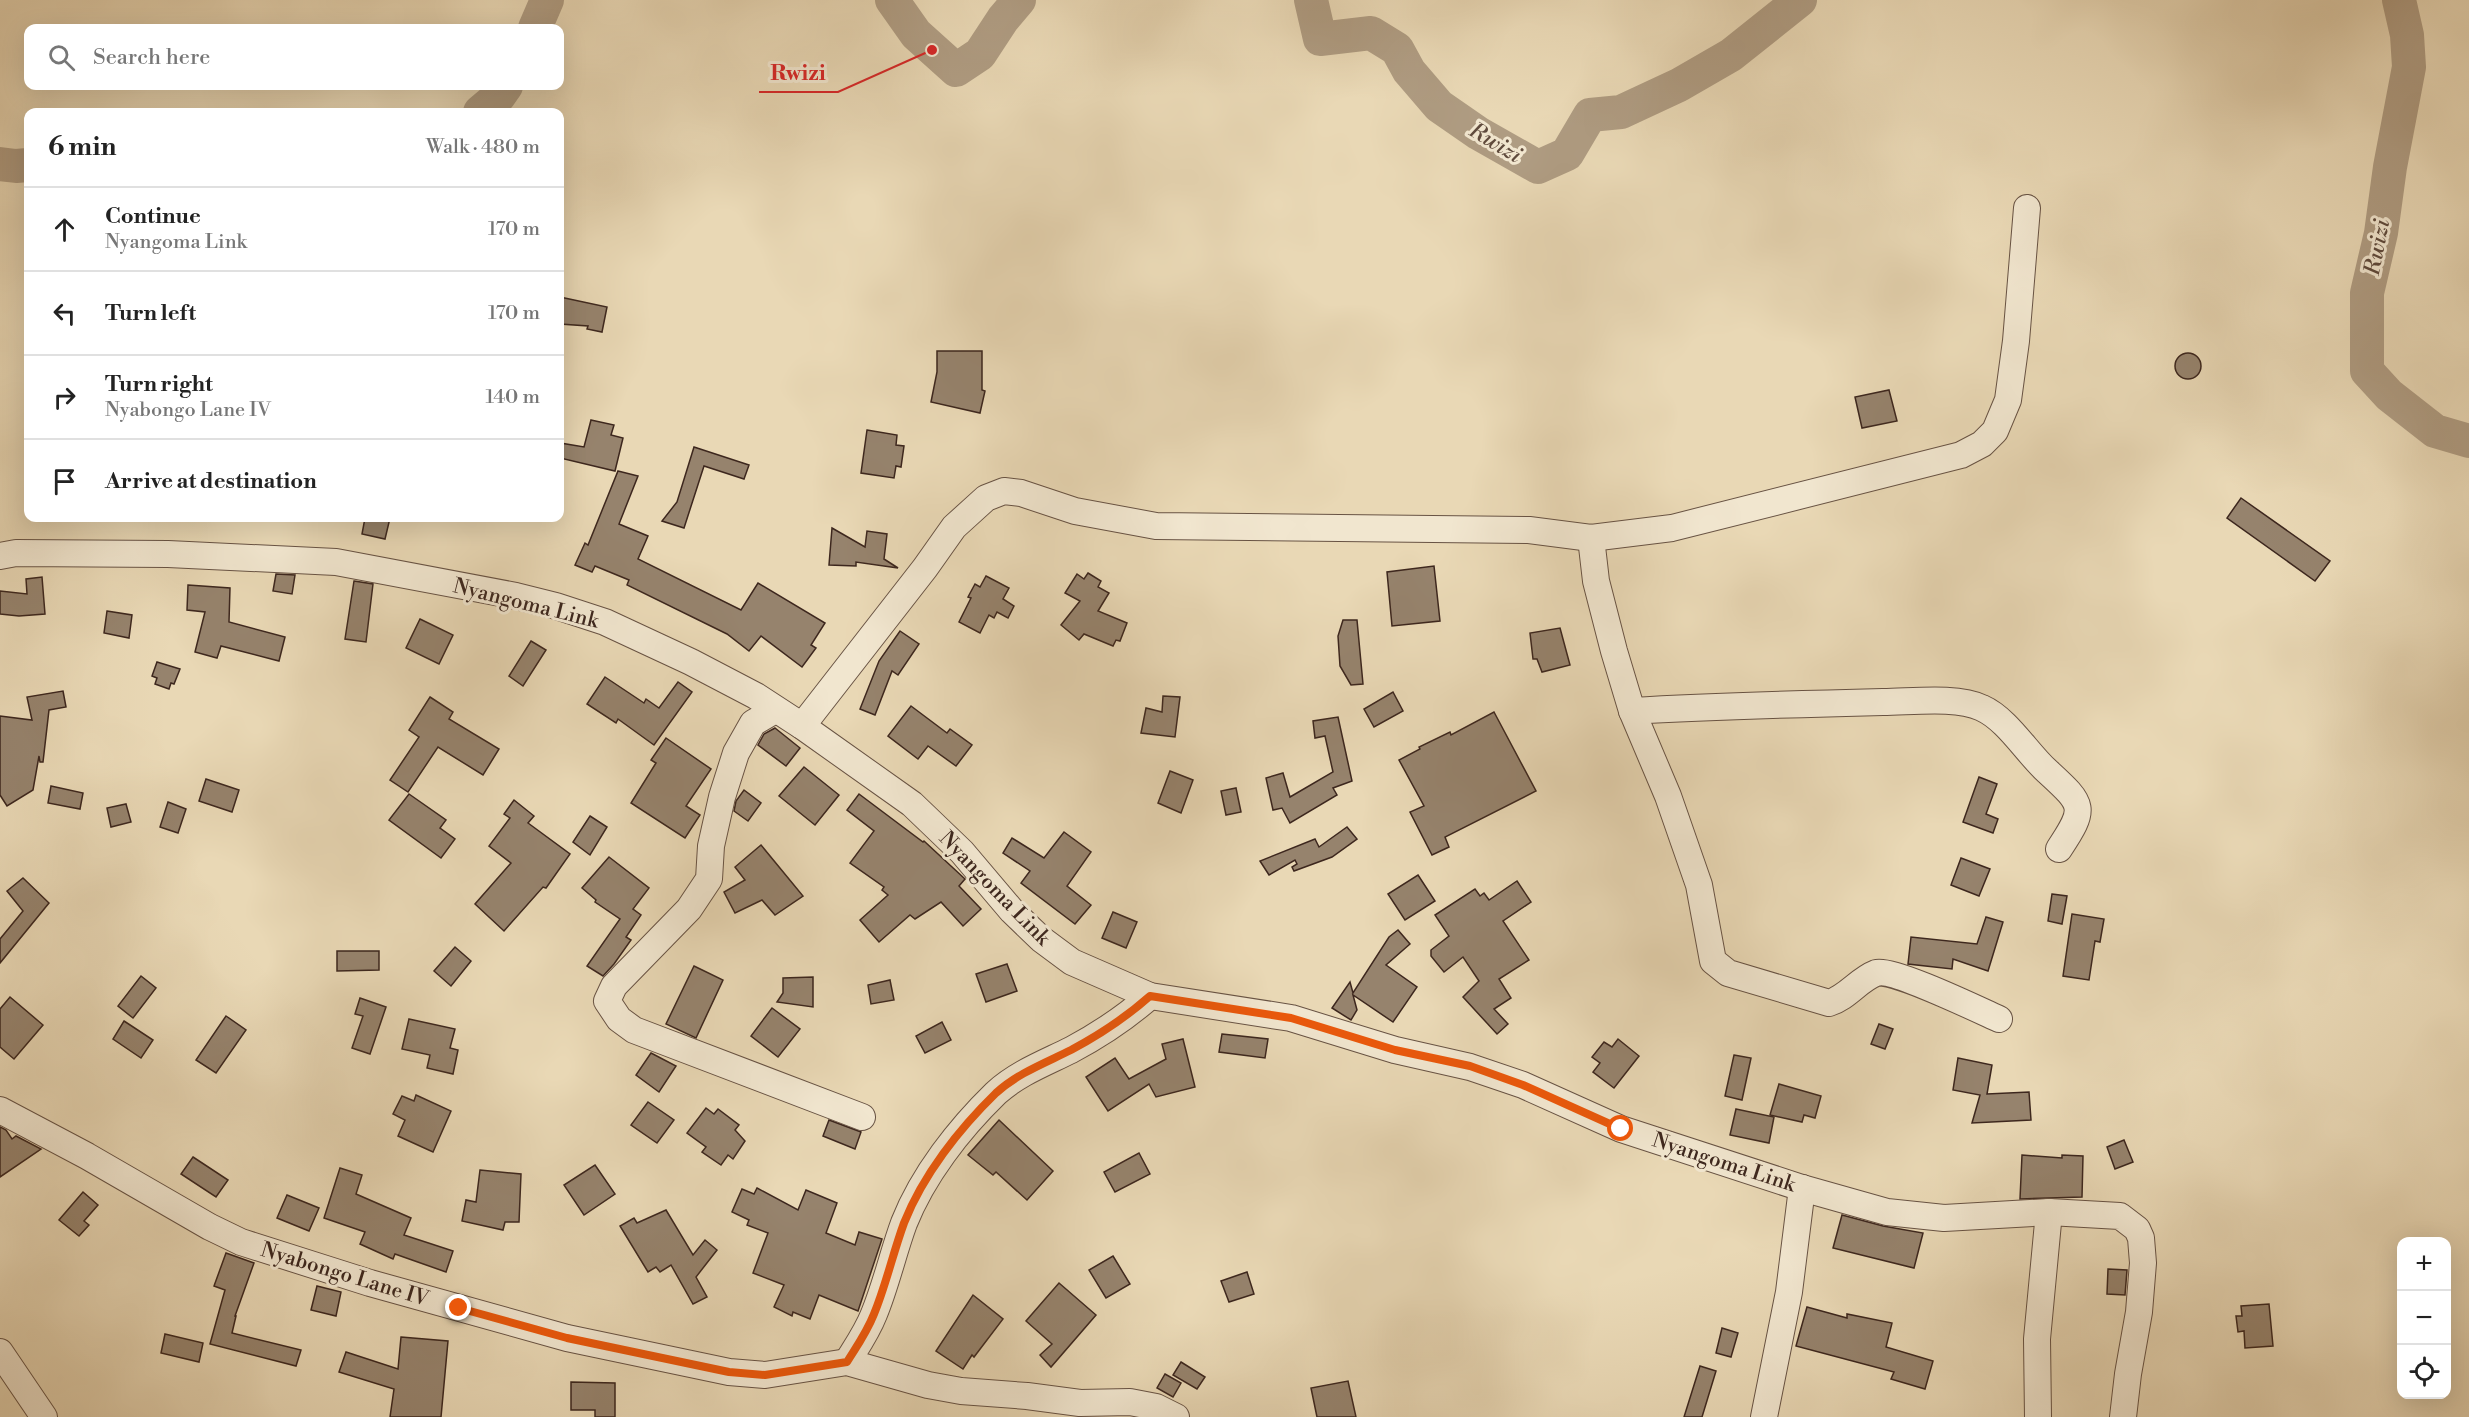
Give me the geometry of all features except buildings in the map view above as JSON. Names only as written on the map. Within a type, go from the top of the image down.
[{"type":"street","points":[[802,726],[925,568],[954,527],[986,498],[1004,491],[1021,493],[1075,511],[1156,526],[1529,530],[1591,538],[1672,528],[1961,455],[1982,444],[1995,431],[2008,400],[2016,341],[2027,208]]},
{"type":"street","points":[[1591,538],[1596,581],[1632,711],[1668,796],[1699,885],[1713,962],[1728,973],[1829,1003],[1842,999],[1866,978],[1879,972],[1900,977],[1999,1018]]},
{"type":"street","name":"Nyangoma Link","points":[[0,556],[27,553],[168,554],[325,561],[516,596],[605,621],[756,696],[802,726],[912,804],[962,852],[1012,911],[1041,939],[1072,962],[1150,996],[1291,1018],[1395,1050],[1470,1066],[1523,1085],[1621,1129],[1802,1188],[1887,1212],[1944,1218],[2049,1212],[2120,1216],[2137,1229],[2141,1238],[2144,1263],[2123,1417]]},
{"type":"street","points":[[1632,711],[1753,704],[1948,701],[1982,708],[2007,727],[2035,760],[2070,792],[2079,810],[2078,821],[2059,849]]},
{"type":"street","points":[[775,710],[753,723],[736,753],[722,797],[711,846],[709,879],[689,909],[614,986],[607,1001],[619,1018],[634,1030],[862,1117]]},
{"type":"street","points":[[847,1362],[874,1314],[915,1198],[944,1154],[975,1114],[1019,1075],[1120,1023],[1150,996]]},
{"type":"street","name":"Nyabongo Lane IV","points":[[0,1110],[241,1242],[360,1280],[567,1338],[729,1372],[765,1375],[847,1362],[928,1385],[961,1391],[1027,1395],[1080,1403],[1130,1402],[1156,1407],[1176,1417]]},
{"type":"street","points":[[1764,1417],[1789,1292],[1802,1188]]},
{"type":"street","points":[[2038,1417],[2037,1339],[2049,1212]]},
{"type":"street","points":[[0,1352],[44,1417]]},
{"type":"waterway","name":"Rwizi","points":[[537,24],[547,0]]},
{"type":"waterway","name":"Rwizi","points":[[892,0],[916,34],[956,70],[980,54],[1003,19],[1019,0]]},
{"type":"waterway","name":"Rwizi","points":[[1311,0],[1320,39],[1371,33],[1397,49],[1409,71],[1439,106],[1478,133],[1538,167],[1567,154],[1590,115],[1621,112],[1679,85],[1731,55],[1800,0]]},
{"type":"waterway","name":"Rwizi","points":[[2399,0],[2407,35],[2409,67],[2390,167],[2381,233],[2367,293],[2367,371],[2389,395],[2435,431],[2469,441]]},
{"type":"waterway","name":"Rwizi","points":[[485,108],[503,90]]},
{"type":"waterway","name":"Rwizi","points":[[0,164],[24,165]]},
{"type":"place","name":"Rwizi","points":[[932,50]]},
{"type":"route","points":[[459,1308],[567,1338],[729,1372],[765,1375],[847,1362],[874,1314],[915,1198],[944,1154],[975,1114],[1019,1075],[1120,1023],[1150,996],[1291,1018],[1395,1050],[1470,1066],[1523,1085],[1621,1129]]}]
